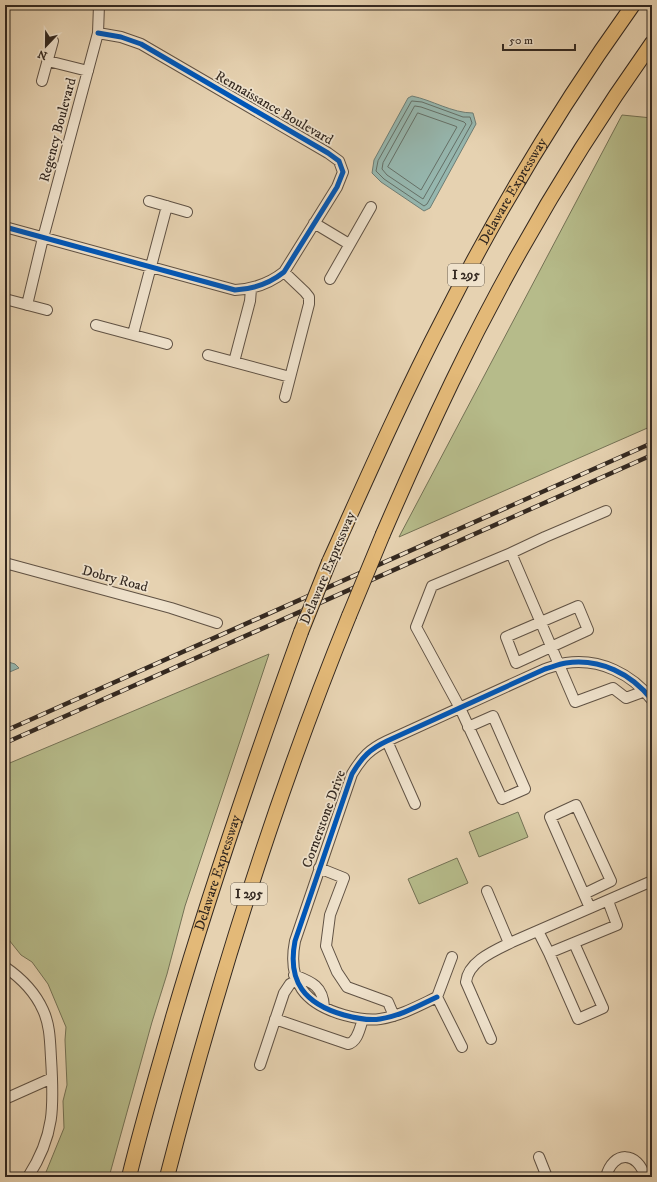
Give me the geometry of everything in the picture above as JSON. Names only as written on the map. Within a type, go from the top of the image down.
[{"type":"highway","name":"Delaware Expressway","points":[[129,1177],[152,1091],[196,940],[233,826],[301,632],[329,562],[411,382],[477,254],[552,127],[588,70],[633,5]]},
{"type":"highway","name":"I 295","points":[[167,1177],[197,1066],[235,937],[259,863],[327,671],[383,534],[452,382],[519,255],[568,171],[606,110],[652,43]]},
{"type":"street","name":"Regency Boulevard","points":[[27,305],[43,238],[98,33],[99,5]]},
{"type":"street","name":"Rennaissance Boulevard","points":[[5,227],[235,290],[251,289],[274,280],[284,272],[336,187],[343,172],[339,161],[328,153],[141,44],[121,37],[98,33]]},
{"type":"street","points":[[42,81],[53,41]]},
{"type":"street","points":[[48,61],[88,71]]},
{"type":"street","points":[[149,201],[188,212]]},
{"type":"street","points":[[133,334],[167,206]]},
{"type":"street","points":[[330,278],[371,207]]},
{"type":"street","points":[[314,223],[349,244]]},
{"type":"street","points":[[284,272],[309,297],[309,304],[285,397]]},
{"type":"street","points":[[234,362],[250,301],[251,289]]},
{"type":"street","points":[[5,299],[47,310]]},
{"type":"street","points":[[96,325],[167,344]]},
{"type":"street","points":[[208,355],[290,377]]},
{"type":"street","points":[[468,727],[493,716],[525,789],[502,799],[468,727],[460,708],[416,627],[432,586],[606,511]]},
{"type":"street","points":[[511,553],[558,665],[576,702],[613,688],[626,698],[645,691]]},
{"type":"street","name":"Dobry Road","points":[[5,563],[171,608],[217,623]]},
{"type":"street","points":[[578,606],[588,630],[551,648],[516,662],[506,637],[578,606]]},
{"type":"street","name":"Cornerstone Drive","points":[[295,977],[292,954],[294,941],[352,774],[367,753],[387,741],[545,669],[565,663],[579,662],[596,664],[610,668],[633,681],[645,691],[652,700]]},
{"type":"street","points":[[387,741],[415,804]]},
{"type":"street","points":[[584,894],[610,881],[576,805],[550,817],[590,908]]},
{"type":"street","points":[[319,868],[344,878],[330,915],[326,946],[337,972],[347,987],[388,1002],[394,1016]]},
{"type":"street","points":[[491,1039],[466,982],[470,969],[481,959],[509,943],[652,881]]},
{"type":"street","points":[[487,891],[509,943]]},
{"type":"street","points":[[549,953],[617,925],[608,900]]},
{"type":"street","points":[[538,931],[578,1019],[603,1008],[574,943]]},
{"type":"street","points":[[260,1065],[284,993],[295,977],[309,981],[320,991],[323,997],[324,1007],[334,1012],[355,1018],[379,1020],[394,1016],[437,997],[452,957]]},
{"type":"street","points":[[5,968],[25,984],[36,998],[44,1010],[51,1037],[53,1103],[52,1120],[43,1151],[28,1177]]},
{"type":"street","points":[[437,997],[462,1047]]},
{"type":"street","points":[[275,1019],[348,1044],[355,1040],[363,1019]]},
{"type":"street","points":[[5,1099],[52,1078]]},
{"type":"street","points":[[606,1177],[610,1165],[618,1158],[624,1156],[631,1158],[638,1163],[643,1170],[645,1177]]},
{"type":"street","points":[[539,1157],[547,1177]]},
{"type":"green space","points":[[622,115],[652,118],[652,426],[399,537]]},
{"type":"green space","points":[[269,654],[185,906],[109,1177],[44,1177],[64,1128],[63,1101],[67,1085],[65,1040],[66,1027],[48,984],[32,962],[21,955],[5,935],[5,765]]},
{"type":"green space","points":[[518,812],[528,837],[479,857],[469,832]]},
{"type":"green space","points":[[457,858],[468,883],[419,904],[408,879]]},
{"type":"water","points":[[412,96],[457,111],[473,113],[476,124],[430,208],[424,211],[381,182],[372,173],[374,160],[408,98]]},
{"type":"water","points":[[5,661],[15,664],[19,668],[5,674]]},
{"type":"railway","points":[[5,731],[652,443]]},
{"type":"railway","points":[[5,743],[652,455]]},
{"type":"cycle path","points":[[5,227],[235,290],[255,287],[267,283],[284,272],[337,187],[343,172],[339,161],[328,153],[141,44],[121,37],[98,33]]},
{"type":"cycle path","points":[[437,997],[395,1016],[375,1020],[362,1019],[344,1015],[319,1005],[309,998],[297,980],[293,956],[295,941],[352,774],[359,763],[371,750],[387,741],[545,669],[563,663],[591,663],[614,670],[635,683],[652,700]]}]
